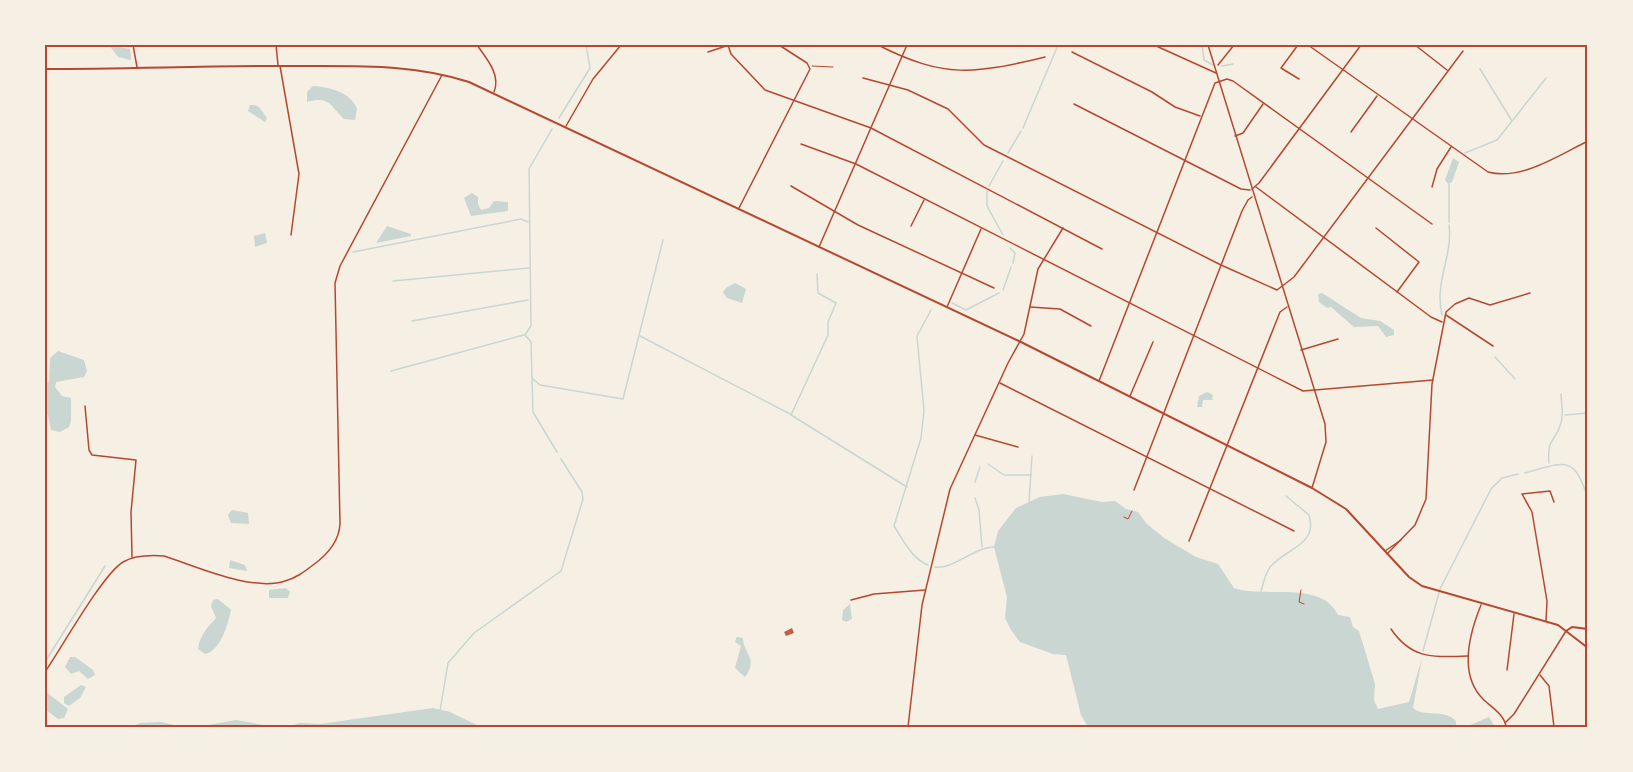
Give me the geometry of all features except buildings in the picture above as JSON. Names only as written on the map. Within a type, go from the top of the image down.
[{"type":"main road","points":[[45,69],[393,67],[443,74],[493,93],[1019,341],[1226,444],[1312,488],[1346,509],[1412,580],[1434,591],[1546,621],[1566,631],[1588,648]]},
{"type":"main road","points":[[1566,631],[1572,627],[1588,629]]},
{"type":"street","points":[[134,45],[137,67]]},
{"type":"street","points":[[276,45],[299,174],[291,235]]},
{"type":"street","points":[[477,45],[494,72],[497,85],[493,93]]},
{"type":"street","points":[[565,127],[593,79],[621,45]]},
{"type":"street","points":[[708,52],[728,45],[731,54],[765,90],[871,128],[1102,249]]},
{"type":"street","points":[[739,209],[810,66],[779,45]]},
{"type":"street","points":[[878,45],[926,66],[961,72],[988,70],[1045,57]]},
{"type":"street","points":[[819,247],[908,45]]},
{"type":"street","points":[[1154,45],[1218,74]]},
{"type":"street","points":[[1208,45],[1217,67],[1219,81],[1253,197],[1327,435],[1312,488]]},
{"type":"street","points":[[1217,67],[1234,45]]},
{"type":"street","points":[[1298,45],[1281,68],[1299,79]]},
{"type":"street","points":[[1308,45],[1488,172],[1505,174],[1526,169],[1588,141]]},
{"type":"street","points":[[1074,104],[1241,189],[1251,190],[1256,187],[1361,45]]},
{"type":"street","points":[[1415,45],[1448,70]]},
{"type":"street","points":[[863,78],[908,90],[948,109],[984,145],[1271,289],[1283,288],[1324,238],[1463,51]]},
{"type":"street","points":[[1072,52],[1143,87],[1175,108],[1201,116]]},
{"type":"street","points":[[45,672],[112,571],[132,558],[148,555],[164,556],[259,584],[283,582],[297,577],[319,561],[335,543],[340,524],[335,283],[340,266],[443,74]]},
{"type":"street","points":[[1099,381],[1213,85],[1219,81],[1230,80],[1432,224]]},
{"type":"street","points":[[1351,132],[1378,95]]},
{"type":"street","points":[[1235,136],[1243,133],[1263,103]]},
{"type":"street","points":[[801,144],[856,164],[1303,391],[1433,380]]},
{"type":"street","points":[[1432,187],[1437,169],[1451,146]]},
{"type":"street","points":[[791,186],[858,225],[994,288]]},
{"type":"street","points":[[1256,187],[1431,317],[1443,322]]},
{"type":"street","points":[[1134,490],[1162,412],[1246,201],[1253,197]]},
{"type":"street","points":[[911,226],[924,199]]},
{"type":"street","points":[[947,307],[981,228]]},
{"type":"street","points":[[908,727],[925,590],[950,489],[999,382],[1024,334],[1035,278],[1063,228]]},
{"type":"street","points":[[1376,228],[1419,262],[1397,292]]},
{"type":"street","points":[[1386,553],[1418,520],[1426,499],[1433,380],[1445,315],[1455,304],[1469,298],[1490,305],[1530,293]]},
{"type":"street","points":[[1189,541],[1280,312],[1288,306]]},
{"type":"street","points":[[1029,307],[1060,309],[1091,326]]},
{"type":"street","points":[[1445,315],[1493,346]]},
{"type":"street","points":[[1301,350],[1338,339]]},
{"type":"street","points":[[1130,397],[1153,342]]},
{"type":"street","points":[[999,382],[1293,531]]},
{"type":"street","points":[[85,406],[89,450],[92,455],[136,460],[131,512],[132,558]]},
{"type":"street","points":[[974,435],[1018,447]]},
{"type":"street","points":[[1546,621],[1547,601],[1532,512],[1522,494],[1550,491],[1554,501]]},
{"type":"street","points":[[851,600],[874,594],[925,590]]},
{"type":"street","points":[[1482,604],[1470,634],[1469,656],[1472,678],[1478,693],[1506,722],[1506,727]]},
{"type":"street","points":[[1507,670],[1514,612]]},
{"type":"street","points":[[1391,629],[1408,648],[1416,653],[1446,657],[1469,656]]},
{"type":"street","points":[[1506,722],[1514,714],[1566,631]]},
{"type":"street","points":[[1539,674],[1549,687],[1554,727]]},
{"type":"path","points":[[810,66],[833,67]]},
{"type":"path","points":[[1124,517],[1128,519],[1132,511]]},
{"type":"path","points":[[1301,590],[1299,602],[1304,603]]},
{"type":"shaded area","points":[[109,45],[130,49],[131,60],[118,57]]},
{"type":"shaded area","points":[[313,86],[332,89],[350,98],[357,109],[355,120],[344,119],[325,101],[307,102],[307,92]]},
{"type":"shaded area","points":[[250,105],[260,108],[267,118],[265,122],[248,111]]},
{"type":"shaded area","points":[[1453,158],[1459,162],[1452,182],[1448,184],[1445,180]]},
{"type":"shaded area","points":[[472,193],[478,197],[481,210],[489,208],[494,201],[508,202],[508,211],[471,216],[464,198]]},
{"type":"shaded area","points":[[387,226],[411,234],[411,236],[376,243]]},
{"type":"shaded area","points":[[265,233],[267,243],[255,247],[254,236]]},
{"type":"shaded area","points":[[735,283],[746,289],[742,303],[727,298],[723,292]]},
{"type":"shaded area","points":[[1322,293],[1361,318],[1380,321],[1394,330],[1394,335],[1386,337],[1378,326],[1354,327],[1331,307],[1327,308],[1319,302],[1318,294]]},
{"type":"shaded area","points":[[58,351],[84,360],[87,371],[84,377],[56,382],[55,387],[62,396],[71,398],[71,421],[69,427],[60,432],[51,430],[48,415],[45,413],[45,384],[49,381],[50,358]]},
{"type":"shaded area","points":[[1207,392],[1213,395],[1212,400],[1203,400],[1202,407],[1197,407],[1199,396]]},
{"type":"shaded area","points":[[1063,494],[1102,502],[1115,501],[1126,509],[1138,512],[1146,523],[1164,538],[1196,557],[1218,564],[1234,588],[1246,591],[1291,592],[1319,597],[1330,604],[1338,615],[1350,617],[1353,627],[1359,631],[1375,684],[1374,700],[1378,709],[1409,702],[1422,658],[1413,708],[1451,717],[1456,721],[1456,727],[1088,727],[1081,715],[1066,655],[1053,654],[1020,642],[1011,630],[1005,618],[1007,597],[994,547],[998,531],[1016,508],[1040,497]]},
{"type":"shaded area","points":[[232,510],[248,513],[249,524],[231,523],[228,515]]},
{"type":"shaded area","points":[[230,560],[245,565],[247,571],[229,568]]},
{"type":"shaded area","points":[[286,588],[290,592],[288,598],[269,598],[269,590]]},
{"type":"shaded area","points":[[218,599],[231,610],[225,632],[219,643],[205,654],[198,649],[199,644],[204,632],[216,618],[211,606],[213,600]]},
{"type":"shaded area","points":[[850,604],[852,619],[846,622],[842,620],[843,610]]},
{"type":"shaded area","points":[[737,637],[743,638],[751,661],[745,677],[735,668],[741,646],[735,642]]},
{"type":"shaded area","points":[[70,657],[75,657],[93,670],[95,675],[88,679],[79,671],[71,674],[65,667]]},
{"type":"shaded area","points":[[81,685],[86,687],[80,698],[69,706],[64,703],[64,697]]},
{"type":"shaded area","points":[[45,691],[68,709],[64,718],[58,719],[45,709]]},
{"type":"shaded area","points":[[433,708],[450,712],[481,727],[287,727],[300,723],[320,724]]},
{"type":"shaded area","points":[[1489,717],[1495,727],[1466,727],[1468,726]]},
{"type":"shaded area","points":[[236,720],[275,727],[197,727]]},
{"type":"shaded area","points":[[161,722],[183,727],[130,727],[140,723]]},
{"type":"waterway","points":[[559,118],[590,68],[586,45]]},
{"type":"waterway","points":[[1023,128],[1058,45]]},
{"type":"waterway","points":[[1202,45],[1204,60],[1213,65]]},
{"type":"waterway","points":[[1222,66],[1233,64]]},
{"type":"waterway","points":[[1465,153],[1497,140],[1512,121],[1480,69]]},
{"type":"waterway","points":[[1513,120],[1546,78]]},
{"type":"waterway","points":[[552,129],[529,169],[531,326],[525,335],[531,342],[533,412],[557,452]]},
{"type":"waterway","points":[[1008,153],[1021,131]]},
{"type":"waterway","points":[[989,186],[1003,161]]},
{"type":"waterway","points":[[1449,184],[1449,222]]},
{"type":"waterway","points":[[987,191],[987,206],[1003,235]]},
{"type":"waterway","points":[[353,252],[521,219],[528,222]]},
{"type":"waterway","points":[[1442,315],[1440,291],[1450,237],[1449,225]]},
{"type":"waterway","points":[[533,379],[540,385],[623,399],[663,240]]},
{"type":"waterway","points":[[1010,248],[1015,253],[1013,263]]},
{"type":"waterway","points":[[1003,290],[1011,267]]},
{"type":"waterway","points":[[393,281],[529,268]]},
{"type":"waterway","points":[[817,274],[818,293],[836,303],[828,322],[828,335],[791,415],[907,487]]},
{"type":"waterway","points":[[952,303],[966,310],[999,293]]},
{"type":"waterway","points":[[412,321],[528,300]]},
{"type":"waterway","points":[[928,565],[913,554],[894,526],[921,438],[924,411],[917,336],[931,310]]},
{"type":"waterway","points":[[391,371],[524,335]]},
{"type":"waterway","points":[[640,336],[790,414]]},
{"type":"waterway","points":[[1495,357],[1515,379]]},
{"type":"waterway","points":[[1549,463],[1550,444],[1559,430],[1562,419],[1561,394]]},
{"type":"waterway","points":[[1565,415],[1588,413]]},
{"type":"waterway","points":[[1029,502],[1032,456]]},
{"type":"waterway","points":[[440,711],[448,663],[474,633],[561,571],[583,499],[582,492],[561,459]]},
{"type":"waterway","points":[[988,464],[1004,475],[1031,475]]},
{"type":"waterway","points":[[1525,473],[1550,466],[1566,465],[1578,474],[1588,499]]},
{"type":"waterway","points":[[975,482],[980,467]]},
{"type":"waterway","points":[[1423,651],[1440,589],[1491,489],[1502,478],[1518,474]]},
{"type":"waterway","points":[[1261,592],[1271,566],[1305,540],[1309,533],[1311,525],[1309,515],[1286,496]]},
{"type":"waterway","points":[[975,498],[979,510],[982,547]]},
{"type":"waterway","points":[[935,567],[949,565],[980,550],[996,547]]},
{"type":"waterway","points":[[45,662],[105,566]]}]
